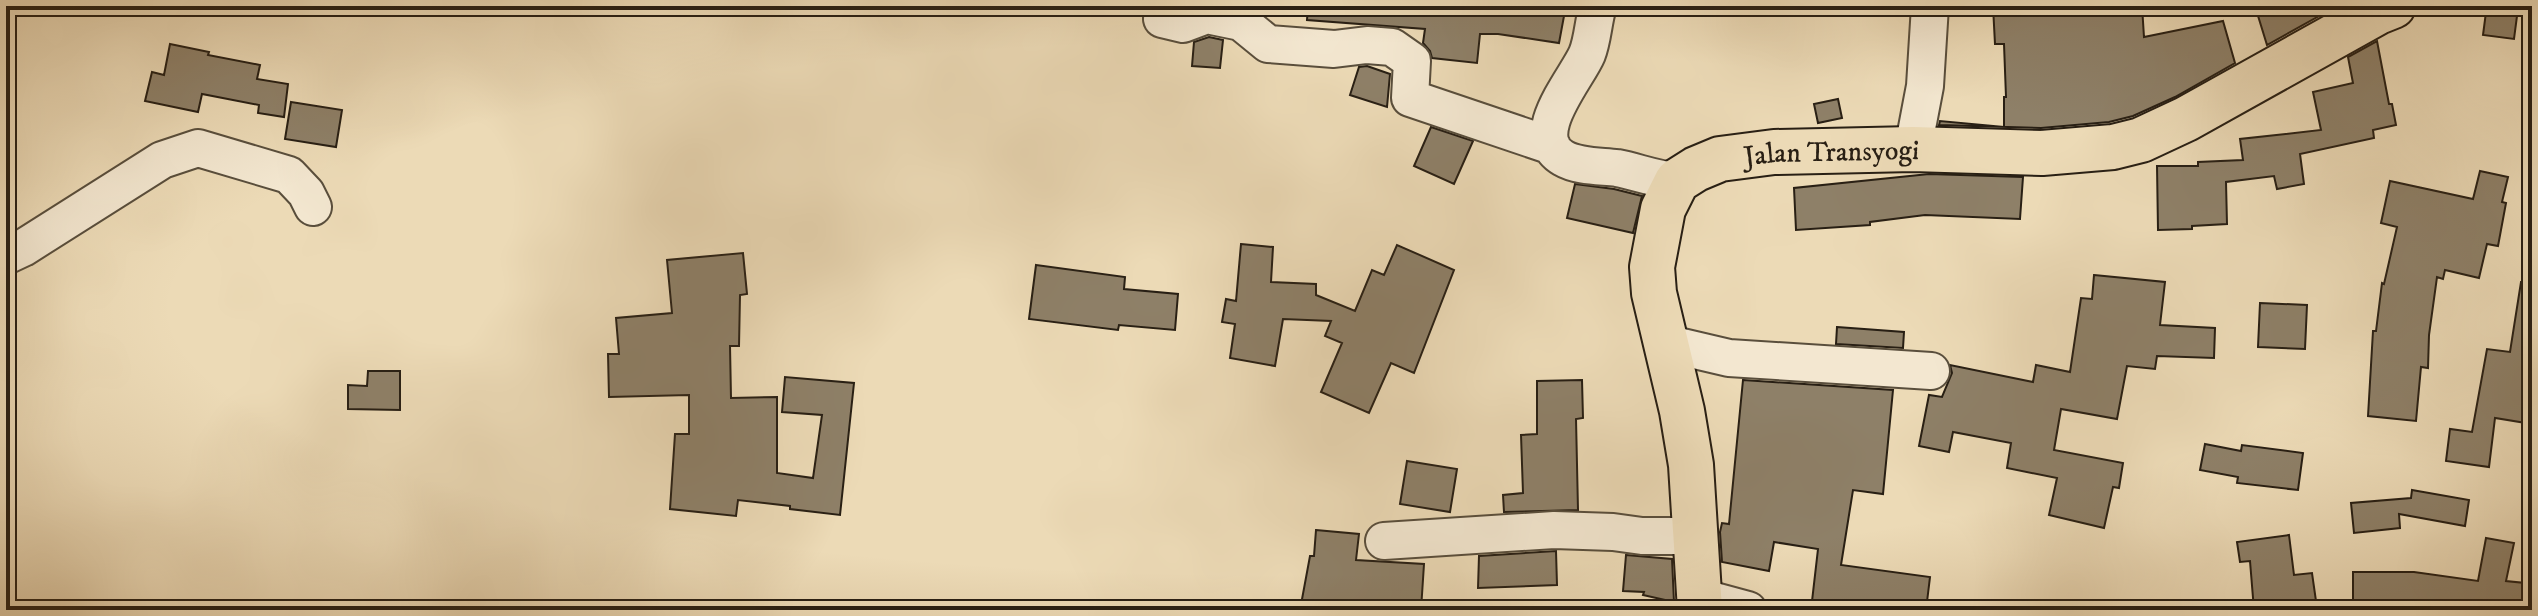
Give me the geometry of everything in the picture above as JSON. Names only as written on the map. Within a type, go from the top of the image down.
[{"type":"main road","name":"Jalan Transyogi","points":[[1677,181],[1708,164],[1745,154],[1913,149],[2042,153],[2091,150],[2141,140],[2186,119],[2393,6]]},
{"type":"main road","points":[[1677,181],[1663,209],[1652,267],[1654,293],[1682,411],[1691,465],[1700,604]]},
{"type":"street","points":[[1552,146],[1552,117],[1557,103],[1587,55],[1598,6]]},
{"type":"street","points":[[1913,149],[1925,86],[1930,6]]},
{"type":"street","points":[[1162,19],[1183,24],[1207,15],[1241,22],[1268,44],[1334,49],[1367,45],[1392,47],[1412,61],[1410,98],[1552,146],[1562,158],[1573,162],[1641,173],[1658,180],[1677,181]]},
{"type":"street","points":[[6,256],[162,160],[198,148],[289,175],[306,193],[313,207]]},
{"type":"street","points":[[1665,343],[1729,358],[1931,371]]},
{"type":"street","points":[[1384,541],[1554,530],[1696,536]]},
{"type":"street","points":[[1700,604],[1748,610]]},
{"type":"building","points":[[1308,6],[1446,6],[1530,16],[1531,11],[1564,16],[1559,43],[1480,34],[1477,63],[1432,58],[1423,43],[1425,29],[1307,20]]},
{"type":"building","points":[[1993,6],[2142,6],[2144,37],[2223,21],[2235,63],[2175,97],[2133,116],[2109,122],[2041,128],[2004,127],[2004,44],[1995,44]]},
{"type":"building","points":[[2255,6],[2337,6],[2267,45]]},
{"type":"building","points":[[2486,12],[2517,16],[2514,39],[2483,35]]},
{"type":"building","points":[[1209,37],[1223,40],[1220,68],[1192,66],[1194,42]]},
{"type":"building","points":[[2377,41],[2396,125],[2373,130],[2374,138],[2300,154],[2304,184],[2277,189],[2274,176],[2226,182],[2227,224],[2158,230],[2157,166],[2198,166],[2198,162],[2243,160],[2240,139],[2321,130],[2313,92],[2353,83],[2348,57]]},
{"type":"building","points":[[170,44],[260,65],[257,79],[288,84],[284,117],[258,113],[259,105],[202,94],[198,112],[145,101],[152,72],[164,75]]},
{"type":"building","points":[[1367,66],[1390,74],[1387,107],[1350,95],[1359,67]]},
{"type":"building","points":[[1838,99],[1842,118],[1818,123],[1814,104]]},
{"type":"building","points":[[291,102],[342,110],[336,147],[285,139]]},
{"type":"building","points":[[1940,121],[2003,127],[1939,125]]},
{"type":"building","points":[[1431,127],[1473,141],[1454,184],[1414,166]]},
{"type":"building","points":[[2480,171],[2508,177],[2498,246],[2487,244],[2479,278],[2445,270],[2443,279],[2437,277],[2428,368],[2421,367],[2416,421],[2368,416],[2373,331],[2376,331],[2382,283],[2397,227],[2381,223],[2390,181],[2473,199]]},
{"type":"building","points":[[1929,174],[2023,177],[2020,219],[1925,215],[1870,222],[1870,225],[1796,230],[1794,188]]},
{"type":"building","points":[[1575,184],[1642,196],[1633,233],[1567,218]]},
{"type":"building","points":[[1241,244],[1273,247],[1271,282],[1316,284],[1316,295],[1355,311],[1372,270],[1384,275],[1397,245],[1454,270],[1414,373],[1391,363],[1369,413],[1321,392],[1342,343],[1325,336],[1331,321],[1283,319],[1275,366],[1230,358],[1235,324],[1222,322],[1226,299],[1236,301]]},
{"type":"building","points":[[743,253],[747,294],[740,295],[739,346],[730,346],[731,398],[777,397],[777,473],[813,478],[822,415],[782,412],[785,377],[854,383],[840,515],[738,500],[736,516],[670,509],[675,434],[689,434],[689,395],[609,397],[608,354],[619,354],[616,318],[672,313],[667,260]]},
{"type":"building","points":[[1036,265],[1125,277],[1124,289],[1178,294],[1175,330],[1119,325],[1118,330],[1029,319]]},
{"type":"building","points":[[2094,275],[2165,282],[2160,325],[2215,328],[2214,358],[2157,356],[2155,369],[2127,366],[2117,419],[2061,409],[2054,450],[2123,463],[2119,488],[2113,487],[2104,528],[2049,515],[2057,478],[2007,468],[2011,443],[1953,432],[1949,452],[1919,446],[1929,395],[1942,397],[1952,373],[1950,365],[2033,382],[2036,365],[2070,372],[2081,298],[2092,299]]},
{"type":"building","points":[[2521,282],[2532,283],[2532,424],[2495,418],[2489,467],[2446,461],[2450,429],[2472,432],[2487,349],[2510,352]]},
{"type":"building","points":[[2260,303],[2307,305],[2305,349],[2258,347]]},
{"type":"building","points":[[1837,327],[1904,332],[1903,348],[1836,344]]},
{"type":"building","points":[[368,371],[400,371],[400,410],[348,409],[348,385],[367,386]]},
{"type":"building","points":[[1582,380],[1583,418],[1576,419],[1578,510],[1504,512],[1503,495],[1523,493],[1521,435],[1537,434],[1537,381]]},
{"type":"building","points":[[1743,380],[1893,390],[1883,494],[1853,490],[1841,565],[1930,577],[1926,610],[1811,610],[1818,549],[1774,542],[1769,571],[1722,562],[1720,532],[1722,523],[1729,524]]},
{"type":"building","points":[[2205,444],[2241,451],[2242,445],[2303,453],[2298,490],[2237,483],[2238,477],[2200,470]]},
{"type":"building","points":[[1407,461],[1457,469],[1450,512],[1400,504]]},
{"type":"building","points":[[2412,490],[2469,500],[2465,526],[2399,514],[2400,528],[2354,533],[2351,503],[2411,498]]},
{"type":"building","points":[[1316,530],[1359,534],[1356,560],[1424,564],[1421,610],[1300,610],[1310,556],[1314,556]]},
{"type":"building","points":[[2289,535],[2294,575],[2312,573],[2316,601],[2281,607],[2281,610],[2254,610],[2250,561],[2240,562],[2237,542]]},
{"type":"building","points":[[2486,538],[2514,543],[2506,581],[2525,583],[2523,605],[2462,600],[2462,606],[2416,601],[2416,610],[2353,610],[2353,572],[2414,572],[2478,581]]},
{"type":"building","points":[[1556,551],[1557,585],[1478,588],[1479,556]]},
{"type":"building","points":[[1626,555],[1672,559],[1674,602],[1643,595],[1644,592],[1623,591]]}]
